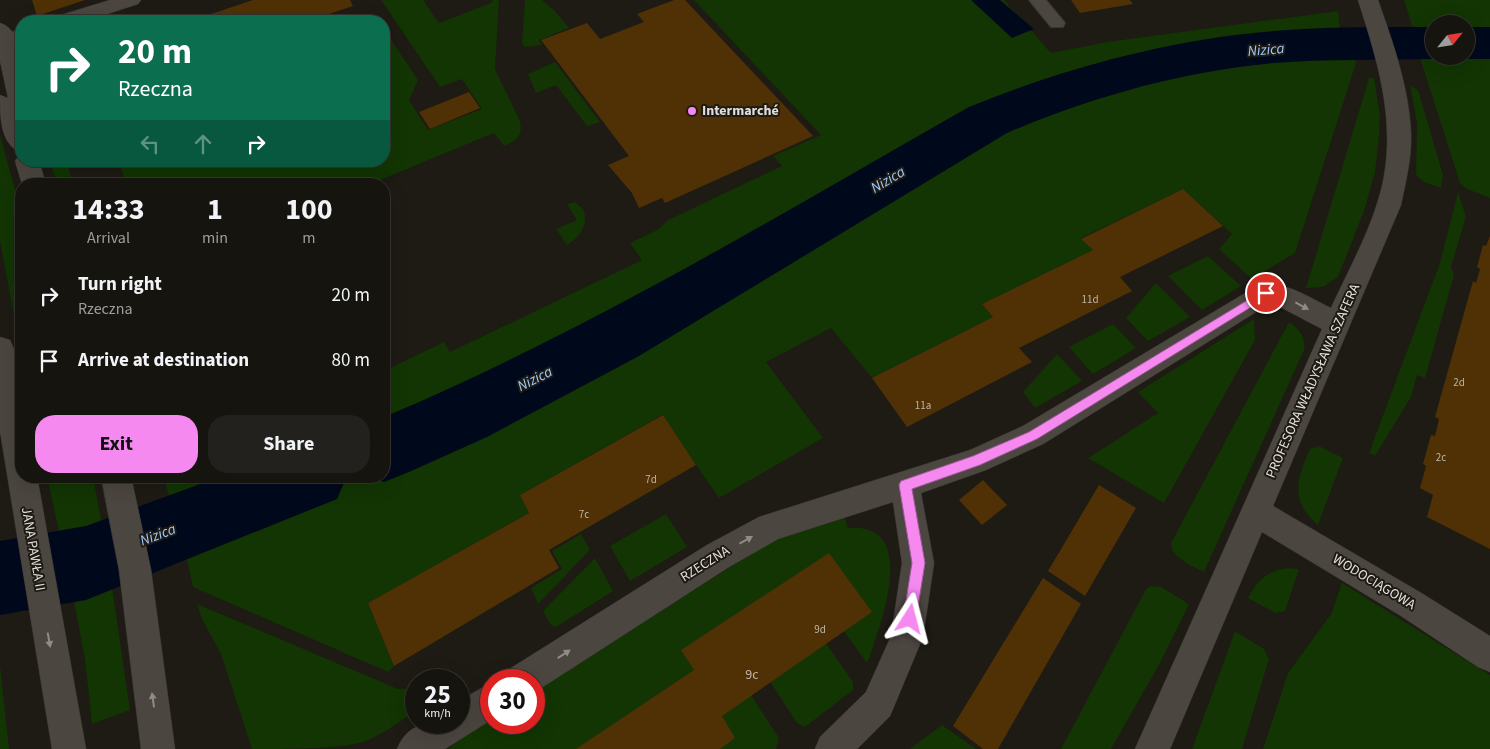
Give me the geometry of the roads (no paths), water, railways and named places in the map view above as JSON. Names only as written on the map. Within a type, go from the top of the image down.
[{"type":"street","points":[[84,15],[131,0]]},
{"type":"street","name":"PROFESORA WŁADYSŁAWA SZAFERA","points":[[1152,749],[1389,205],[1399,151],[1398,119],[1387,61],[1368,0]]},
{"type":"street","points":[[7,40],[15,79]]},
{"type":"street","points":[[0,103],[5,120],[15,135]]},
{"type":"street","name":"RZECZNA","points":[[540,669],[718,556],[770,527],[976,461],[1033,435],[1266,293],[1289,299],[1337,324]]},
{"type":"street","name":"JANA PAWŁA II","points":[[0,348],[3,391],[15,454]]},
{"type":"street","name":"JANA PAWŁA II","points":[[21,483],[69,749]]},
{"type":"street","points":[[118,483],[136,570],[158,749]]},
{"type":"street","points":[[832,749],[878,704],[906,637],[918,563],[905,485]]},
{"type":"street","name":"WODOCIĄGOWA","points":[[1256,512],[1412,605],[1490,655]]},
{"type":"street","points":[[414,749],[438,734]]},
{"type":"lane","points":[[1037,0],[1056,23]]},
{"type":"water","points":[[971,0],[1000,0],[1034,29],[1012,38]]},
{"type":"waterway","name":"Nizica","points":[[390,447],[463,415],[616,337],[766,252],[988,120],[1010,111],[1055,95],[1123,75],[1169,64],[1235,52],[1274,47],[1314,45],[1425,43]]},
{"type":"waterway","name":"Nizica","points":[[1475,43],[1490,43]]},
{"type":"waterway","name":"Nizica","points":[[0,578],[86,563],[294,483]]},
{"type":"place","name":"Intermarché","points":[[692,111]]}]
